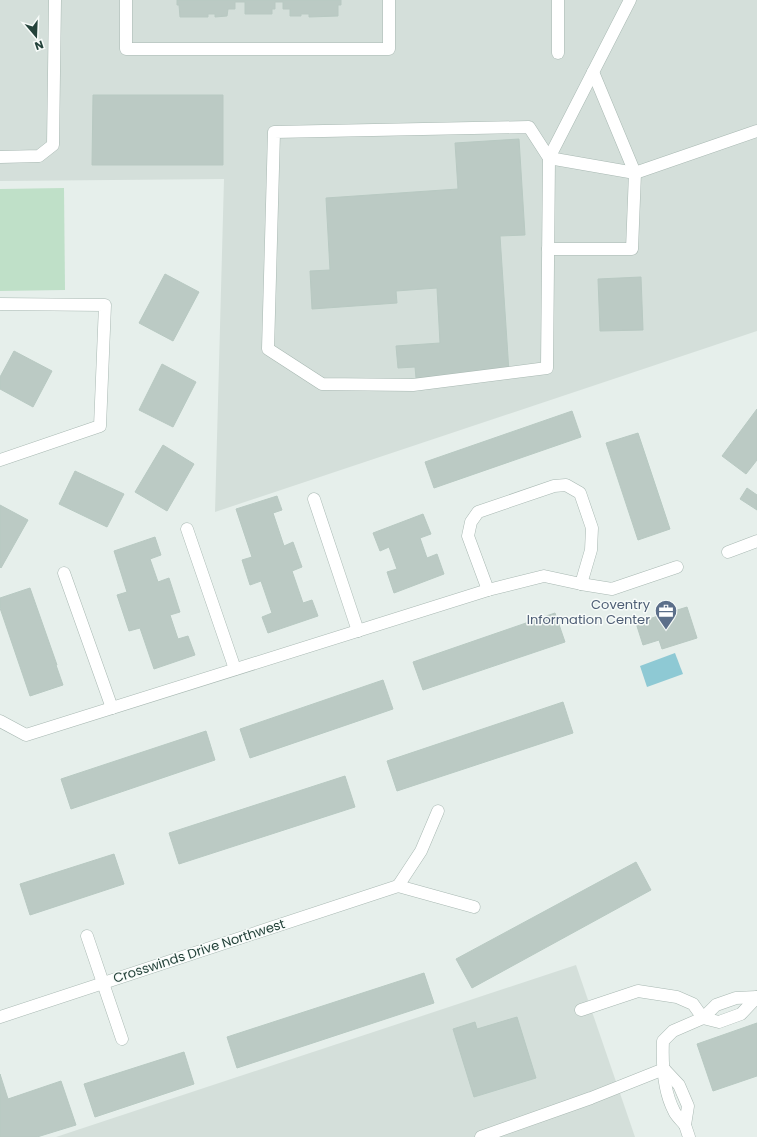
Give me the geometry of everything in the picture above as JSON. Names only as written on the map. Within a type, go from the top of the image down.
[{"type":"street","points":[[0,157],[39,156],[53,145],[55,0]]},
{"type":"street","points":[[126,0],[126,49],[389,49],[389,0]]},
{"type":"street","points":[[558,0],[558,53]]},
{"type":"street","points":[[630,0],[549,158],[547,368],[413,385],[322,384],[268,349],[274,132],[529,128],[549,158],[635,173],[757,131]]},
{"type":"street","points":[[548,250],[632,249],[635,173],[593,72]]},
{"type":"street","points":[[0,304],[105,305],[100,426],[0,460]]},
{"type":"street","points":[[488,590],[468,536],[471,522],[478,512],[554,486],[566,485],[580,493],[592,528],[591,550],[581,584]]},
{"type":"street","points":[[314,499],[358,631]]},
{"type":"street","points":[[188,529],[235,669]]},
{"type":"street","points":[[728,552],[757,541]]},
{"type":"street","points":[[0,721],[26,735],[488,590],[544,576],[612,589],[677,567]]},
{"type":"street","points":[[64,573],[112,708]]},
{"type":"street","points":[[438,811],[421,850],[398,886],[474,907]]},
{"type":"street","name":"Crosswinds Drive Northwest","points":[[0,1017],[398,886]]},
{"type":"street","points":[[87,936],[122,1039]]},
{"type":"street","points":[[580,1010],[638,992],[677,997],[693,1004],[703,1018],[673,1031],[663,1041],[664,1069],[679,1085],[688,1106],[686,1125],[689,1137]]},
{"type":"street","points":[[482,1137],[591,1098],[664,1069]]},
{"type":"shaded area","points":[[0,0],[757,0],[757,331],[215,512],[224,179],[0,181]]},
{"type":"shaded area","points":[[576,965],[635,1137],[56,1137]]},
{"type":"green space","points":[[64,188],[65,290],[0,291],[0,189]]},
{"type":"water","points":[[675,653],[683,674],[647,687],[640,666]]},
{"type":"building","points":[[177,0],[341,0],[341,5],[338,5],[338,16],[309,17],[309,14],[290,16],[290,9],[283,9],[283,2],[275,2],[275,9],[272,9],[272,14],[245,14],[245,2],[235,2],[235,9],[228,9],[227,16],[215,17],[215,14],[208,14],[208,17],[180,17]]},
{"type":"building","points":[[93,95],[223,95],[223,165],[92,165]]},
{"type":"building","points":[[519,139],[525,235],[500,236],[509,372],[416,378],[415,367],[398,368],[396,346],[440,343],[437,288],[396,291],[397,303],[312,309],[310,271],[330,270],[326,198],[458,189],[455,143]]},
{"type":"building","points":[[165,274],[199,292],[173,341],[139,323]]},
{"type":"building","points":[[641,277],[643,330],[600,331],[598,279]]},
{"type":"building","points":[[14,351],[52,371],[33,407],[0,389],[0,377]]},
{"type":"building","points":[[162,364],[196,382],[173,427],[139,410]]},
{"type":"building","points":[[757,409],[757,460],[746,474],[722,456]]},
{"type":"building","points":[[572,411],[581,437],[434,488],[425,462]]},
{"type":"building","points":[[638,433],[670,529],[638,540],[606,443]]},
{"type":"building","points":[[163,445],[194,464],[167,511],[135,492]]},
{"type":"building","points":[[75,471],[124,494],[107,527],[59,504]]},
{"type":"building","points":[[747,488],[757,495],[757,510],[740,499]]},
{"type":"building","points":[[277,496],[282,510],[273,513],[284,546],[293,542],[302,567],[292,571],[303,603],[312,600],[318,616],[268,633],[262,617],[272,613],[261,581],[250,585],[242,560],[252,557],[236,509]]},
{"type":"building","points":[[0,505],[28,520],[1,568],[0,567]]},
{"type":"building","points":[[423,514],[431,534],[420,538],[427,558],[437,554],[444,574],[394,593],[387,572],[397,569],[389,547],[380,551],[373,533]]},
{"type":"building","points":[[155,537],[161,555],[150,559],[158,582],[169,578],[180,612],[170,615],[178,639],[188,636],[195,655],[154,669],[140,628],[129,631],[117,595],[127,592],[114,551]]},
{"type":"building","points":[[30,588],[63,685],[30,696],[0,608],[0,598]]},
{"type":"building","name":"Coventry Information Center","points":[[687,607],[697,638],[662,649],[659,640],[643,645],[636,623]]},
{"type":"building","points":[[555,613],[565,642],[423,690],[413,662]]},
{"type":"building","points":[[383,680],[393,709],[250,758],[240,729]]},
{"type":"building","points":[[563,702],[573,733],[397,791],[387,761]]},
{"type":"building","points":[[206,731],[215,760],[71,809],[61,779]]},
{"type":"building","points":[[345,776],[355,807],[179,864],[169,833]]},
{"type":"building","points":[[114,854],[124,884],[30,915],[20,884]]},
{"type":"building","points":[[636,862],[651,890],[472,988],[456,959]]},
{"type":"building","points":[[424,973],[434,1003],[237,1068],[227,1037]]},
{"type":"building","points":[[517,1017],[536,1078],[474,1097],[453,1029],[475,1022],[477,1029]]},
{"type":"building","points":[[757,1023],[757,1076],[713,1091],[697,1044]]},
{"type":"building","points":[[184,1052],[194,1084],[95,1117],[84,1084]]},
{"type":"building","points":[[0,1074],[8,1099],[61,1081],[76,1125],[37,1137],[0,1137]]},
{"type":"place","name":"Coventry Information Center","points":[[666,630]]}]
